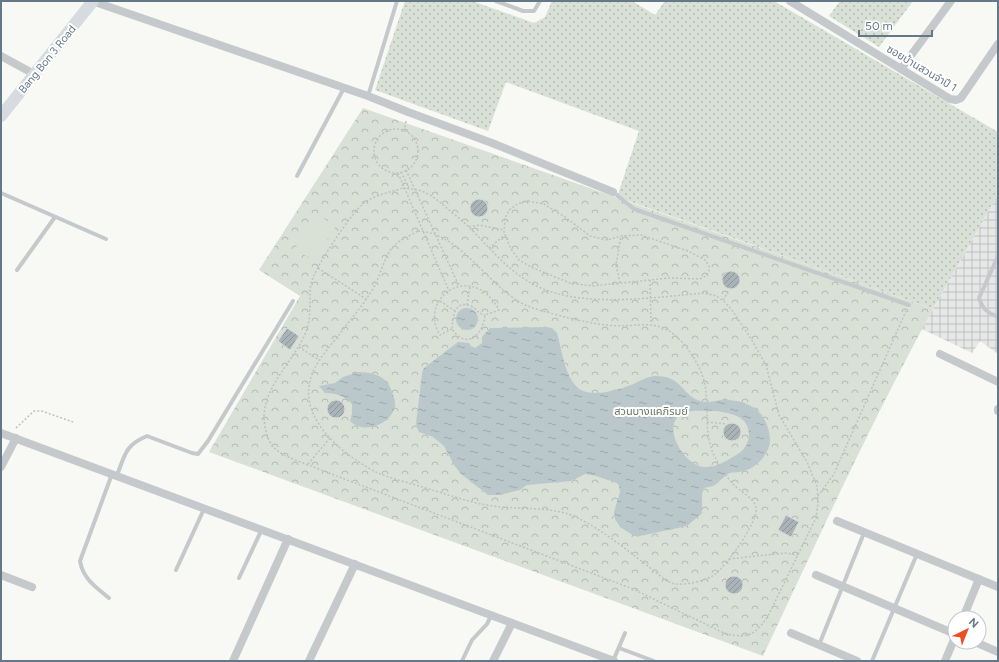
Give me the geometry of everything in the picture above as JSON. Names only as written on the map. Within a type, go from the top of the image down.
[{"type":"main road","name":"Bang Bon 3 Road","points":[[1,116],[93,1]]},
{"type":"street","points":[[93,1],[368,96],[492,143],[613,192]]},
{"type":"street","name":"ซอยบ้านสวนจำปี 1","points":[[790,1],[950,99],[956,100],[961,98],[998,44]]},
{"type":"street","points":[[901,69],[951,1]]},
{"type":"street","points":[[1,56],[34,74]]},
{"type":"street","points":[[940,354],[998,382]]},
{"type":"street","points":[[1,468],[8,436],[115,474],[614,661]]},
{"type":"street","points":[[837,521],[998,587]]},
{"type":"street","points":[[233,661],[288,540]]},
{"type":"street","points":[[309,661],[355,564]]},
{"type":"street","points":[[1,575],[32,587]]},
{"type":"street","points":[[816,575],[947,631]]},
{"type":"street","points":[[966,610],[979,579]]},
{"type":"street","points":[[493,661],[512,623]]},
{"type":"street","points":[[791,633],[857,661]]},
{"type":"street","points":[[987,647],[998,652]]},
{"type":"street","points":[[945,661],[950,650]]},
{"type":"lane","points":[[368,96],[397,1]]},
{"type":"lane","points":[[496,1],[523,11],[534,11],[540,1]]},
{"type":"lane","points":[[297,176],[344,88]]},
{"type":"lane","points":[[613,192],[634,209],[909,305]]},
{"type":"lane","points":[[1,193],[106,239]]},
{"type":"lane","points":[[17,270],[55,217]]},
{"type":"lane","points":[[998,256],[979,298],[982,307],[989,313],[998,317]]},
{"type":"lane","points":[[108,598],[88,580],[81,569],[80,561],[115,474],[128,448],[136,441],[147,436],[198,454],[208,441],[292,301]]},
{"type":"lane","points":[[176,570],[205,508]]},
{"type":"lane","points":[[239,578],[262,529]]},
{"type":"lane","points":[[819,645],[864,532]]},
{"type":"lane","points":[[872,661],[917,554]]},
{"type":"lane","points":[[462,661],[472,640],[487,624],[491,616]]},
{"type":"lane","points":[[614,661],[625,633]]},
{"type":"lane","points":[[619,648],[654,661]]},
{"type":"path","points":[[396,129],[410,134],[417,145],[418,152],[416,159],[413,165],[406,170],[398,173],[387,171],[380,167],[376,161],[374,146],[377,139],[389,130],[396,129]]},
{"type":"path","points":[[406,170],[459,286]]},
{"type":"path","points":[[401,172],[409,188]]},
{"type":"path","points":[[398,173],[449,291]]},
{"type":"path","points":[[404,188],[409,188],[424,192],[436,199],[469,227],[509,268],[541,288],[557,294],[584,298],[650,298],[704,293],[716,296],[723,300],[732,310],[750,336],[766,365],[779,415],[807,462],[817,486],[818,496],[816,518],[767,618],[759,629],[750,635],[742,637],[726,634],[633,589],[308,465],[279,453],[272,446],[266,435],[263,420],[266,402],[271,389],[299,347],[309,323],[311,313],[311,283],[313,276],[348,219],[364,202],[404,188]]},
{"type":"path","points":[[528,201],[544,204],[565,217],[590,236],[607,240],[621,236],[641,235],[688,251],[705,260],[709,266],[709,271],[706,276],[700,279],[669,278],[592,286],[570,283],[531,267],[519,260],[511,249],[505,234],[505,218],[509,210],[519,203],[528,201]]},
{"type":"path","points":[[469,227],[479,225],[504,230]]},
{"type":"path","points":[[418,231],[423,231],[429,232],[444,239],[466,255],[499,286],[518,301],[538,309],[585,322],[610,326],[651,324],[661,326],[674,335],[687,348],[703,377],[709,438],[713,452],[720,466],[734,485],[753,502],[756,508],[756,516],[753,525],[729,559],[715,575],[684,584],[674,584],[667,581],[586,523],[567,514],[548,509],[487,505],[458,498],[379,473],[342,450],[319,426],[310,407],[310,381],[319,361],[366,299],[375,285],[393,246],[418,231]]},
{"type":"path","points":[[489,248],[505,234]]},
{"type":"path","points":[[620,283],[616,265],[621,236]]},
{"type":"path","points":[[318,268],[366,299]]},
{"type":"path","points":[[650,280],[651,324]]},
{"type":"path","points":[[464,285],[483,290],[498,310],[485,315],[478,313],[473,307],[467,305],[461,306],[455,311],[452,329],[440,336],[434,324],[434,315],[440,300],[449,291],[459,286],[464,285]]},
{"type":"path","points":[[467,305],[470,286]]},
{"type":"path","points":[[723,300],[729,290]]},
{"type":"path","points":[[440,300],[455,311]]},
{"type":"path","points":[[818,496],[834,474],[909,305]]},
{"type":"path","points":[[452,329],[460,338],[472,338],[478,335],[482,330],[485,315]]},
{"type":"path","points":[[299,347],[319,361]]},
{"type":"path","points":[[8,436],[27,416],[34,411],[42,411],[73,422]]},
{"type":"path","points":[[707,422],[727,424]]},
{"type":"path","points":[[308,465],[330,438]]},
{"type":"path","points":[[729,559],[785,553],[798,555]]},
{"type":"shaded area","points":[[998,194],[998,354],[980,341],[972,353],[922,329]]},
{"type":"green space","points":[[405,1],[472,1],[534,23],[545,17],[552,1],[632,1],[655,15],[665,1],[774,1],[998,132],[998,194],[933,309],[617,197],[639,131],[506,82],[488,131],[375,90]]},
{"type":"green space","points":[[840,1],[913,1],[879,47],[829,16]]},
{"type":"green space","name":"สวนบางแคภิรมย์","points":[[363,108],[933,309],[866,438],[763,656],[209,452],[300,296],[259,270]]},
{"type":"green space","points":[[316,214],[336,226],[314,261],[295,249]]},
{"type":"water","points":[[467,308],[475,311],[478,319],[475,327],[467,330],[459,327],[456,319],[459,311]]},
{"type":"water","points":[[490,328],[552,328],[557,333],[571,380],[581,390],[586,392],[599,393],[613,391],[646,378],[656,376],[665,377],[677,382],[689,395],[702,402],[729,400],[750,405],[761,414],[768,428],[770,441],[767,452],[752,468],[746,471],[730,473],[715,485],[704,488],[702,494],[702,513],[687,526],[640,536],[634,536],[620,527],[615,519],[614,512],[620,492],[617,483],[596,476],[585,474],[571,481],[527,485],[520,490],[499,495],[488,495],[461,474],[454,465],[444,446],[433,437],[419,432],[416,424],[422,373],[424,368],[458,342],[469,343],[475,348],[482,343],[482,337]],"holes":[[[689,411],[716,411],[742,419],[748,427],[748,442],[743,450],[723,463],[709,467],[697,465],[689,460],[677,444],[674,435],[676,418]]]},
{"type":"water","points":[[358,372],[370,373],[380,377],[391,389],[395,408],[391,416],[380,424],[367,427],[355,425],[350,421],[352,404],[340,396],[325,393],[319,386],[335,383],[343,377]]},
{"type":"building","points":[[475,199],[483,199],[488,204],[486,215],[483,217],[475,217],[470,212],[470,204]]},
{"type":"building","points":[[727,271],[735,271],[740,276],[738,287],[735,289],[727,289],[722,284],[722,276]]},
{"type":"building","points":[[287,328],[299,336],[290,350],[278,341]]},
{"type":"building","points":[[332,400],[340,400],[345,405],[343,416],[340,418],[332,418],[327,413],[327,405]]},
{"type":"building","points":[[728,423],[736,423],[741,428],[739,439],[736,441],[728,441],[723,436],[723,428]]},
{"type":"building","points":[[786,515],[799,522],[791,537],[778,530]]},
{"type":"building","points":[[730,576],[738,576],[743,581],[741,592],[738,594],[730,594],[725,589],[725,581]]}]
